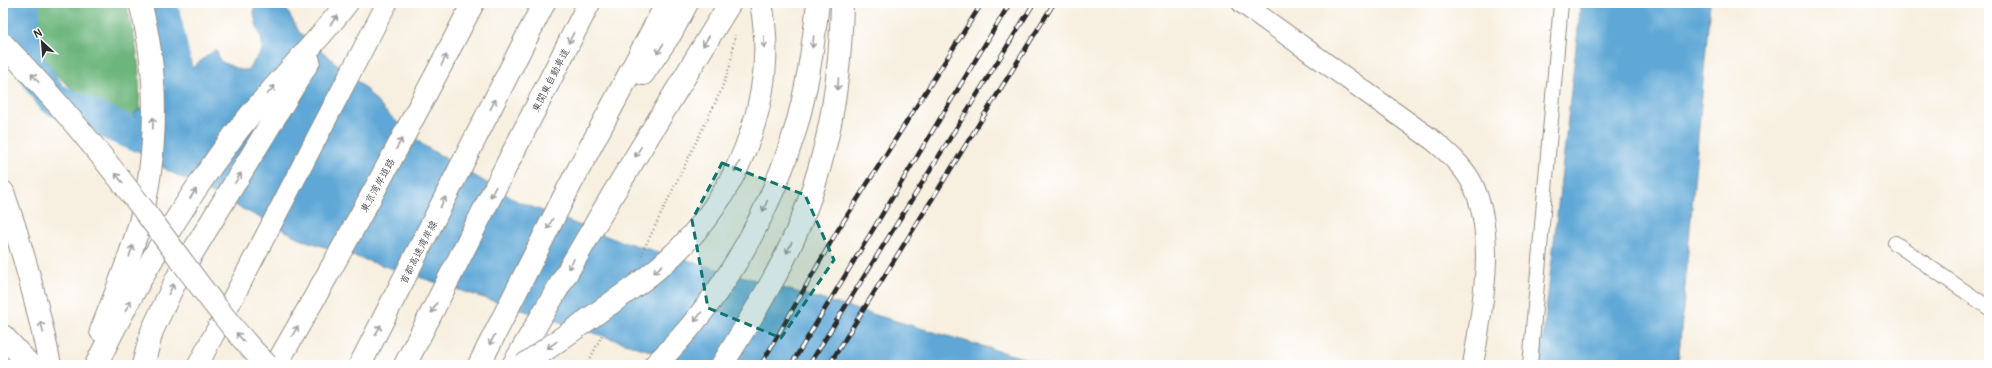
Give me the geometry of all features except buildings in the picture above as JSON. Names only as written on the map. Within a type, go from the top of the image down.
[{"type":"highway","points":[[86,365],[130,256],[140,221],[146,190],[152,138],[153,91],[151,55],[140,3]]},
{"type":"highway","points":[[96,365],[152,261],[205,176],[263,99],[294,63],[321,36],[347,3]]},
{"type":"highway","name":"東京湾岸道路","points":[[276,365],[321,287],[426,94],[473,3]]},
{"type":"highway","name":"首都高速湾岸線","points":[[360,365],[544,3]]},
{"type":"highway","name":"東関東自動車道","points":[[405,365],[588,3]]},
{"type":"highway","points":[[480,365],[568,189],[667,3]]},
{"type":"highway","points":[[568,189],[671,33],[687,3]]},
{"type":"highway","points":[[513,365],[613,194],[730,3]]},
{"type":"highway","points":[[524,365],[653,273],[681,248],[704,223],[727,189],[744,153],[761,97],[765,62],[761,3]]},
{"type":"highway","points":[[655,365],[694,324],[717,292],[760,217],[794,134],[813,47],[818,3]]},
{"type":"highway","points":[[722,365],[782,262],[798,229],[822,160],[837,92],[842,3]]},
{"type":"highway","points":[[143,365],[152,331],[162,306],[185,264],[302,74],[321,36]]},
{"type":"highway","points":[[3,44],[69,116],[124,183],[241,337],[267,365]]},
{"type":"highway","points":[[3,192],[18,234],[28,270],[50,365]]},
{"type":"highway","points":[[719,365],[745,327]]},
{"type":"highway","points":[[3,336],[30,365]]},
{"type":"street","points":[[1242,3],[1434,141],[1458,162],[1470,180],[1480,202],[1485,225],[1486,260],[1479,328],[1472,365]]},
{"type":"street","points":[[1530,365],[1561,3]]},
{"type":"street","points":[[200,360],[387,4]]},
{"type":"street","points":[[1895,243],[1989,308]]},
{"type":"path","points":[[695,145],[725,80],[734,50],[736,28]]},
{"type":"highlighted area","points":[[722,163],[805,195],[834,260],[781,338],[708,308],[692,220]]},
{"type":"green space","points":[[3,3],[10,3],[12,59],[3,61]]},
{"type":"green space","points":[[34,3],[125,3],[133,29],[139,69],[139,110],[134,114],[136,119],[91,100],[65,83],[54,72],[45,59],[38,43],[35,28]]},
{"type":"water","points":[[255,3],[283,3],[299,32],[362,85],[386,112],[423,145],[517,201],[614,239],[1047,365],[694,365],[303,240],[167,170],[133,148],[136,119],[134,114],[216,49],[220,61],[240,70],[247,70],[258,57],[262,50],[262,45],[254,16]]},
{"type":"water","points":[[1581,3],[1710,3],[1678,365],[1540,365]]},
{"type":"waterway","points":[[23,3],[25,46],[30,66],[52,98],[135,135]]},
{"type":"waterway","points":[[161,3],[178,78]]},
{"type":"railway","points":[[761,365],[836,233],[982,3]]},
{"type":"railway","points":[[791,365],[1010,3]]},
{"type":"railway","points":[[809,365],[1034,3]]},
{"type":"railway","points":[[829,365],[1054,3]]}]
